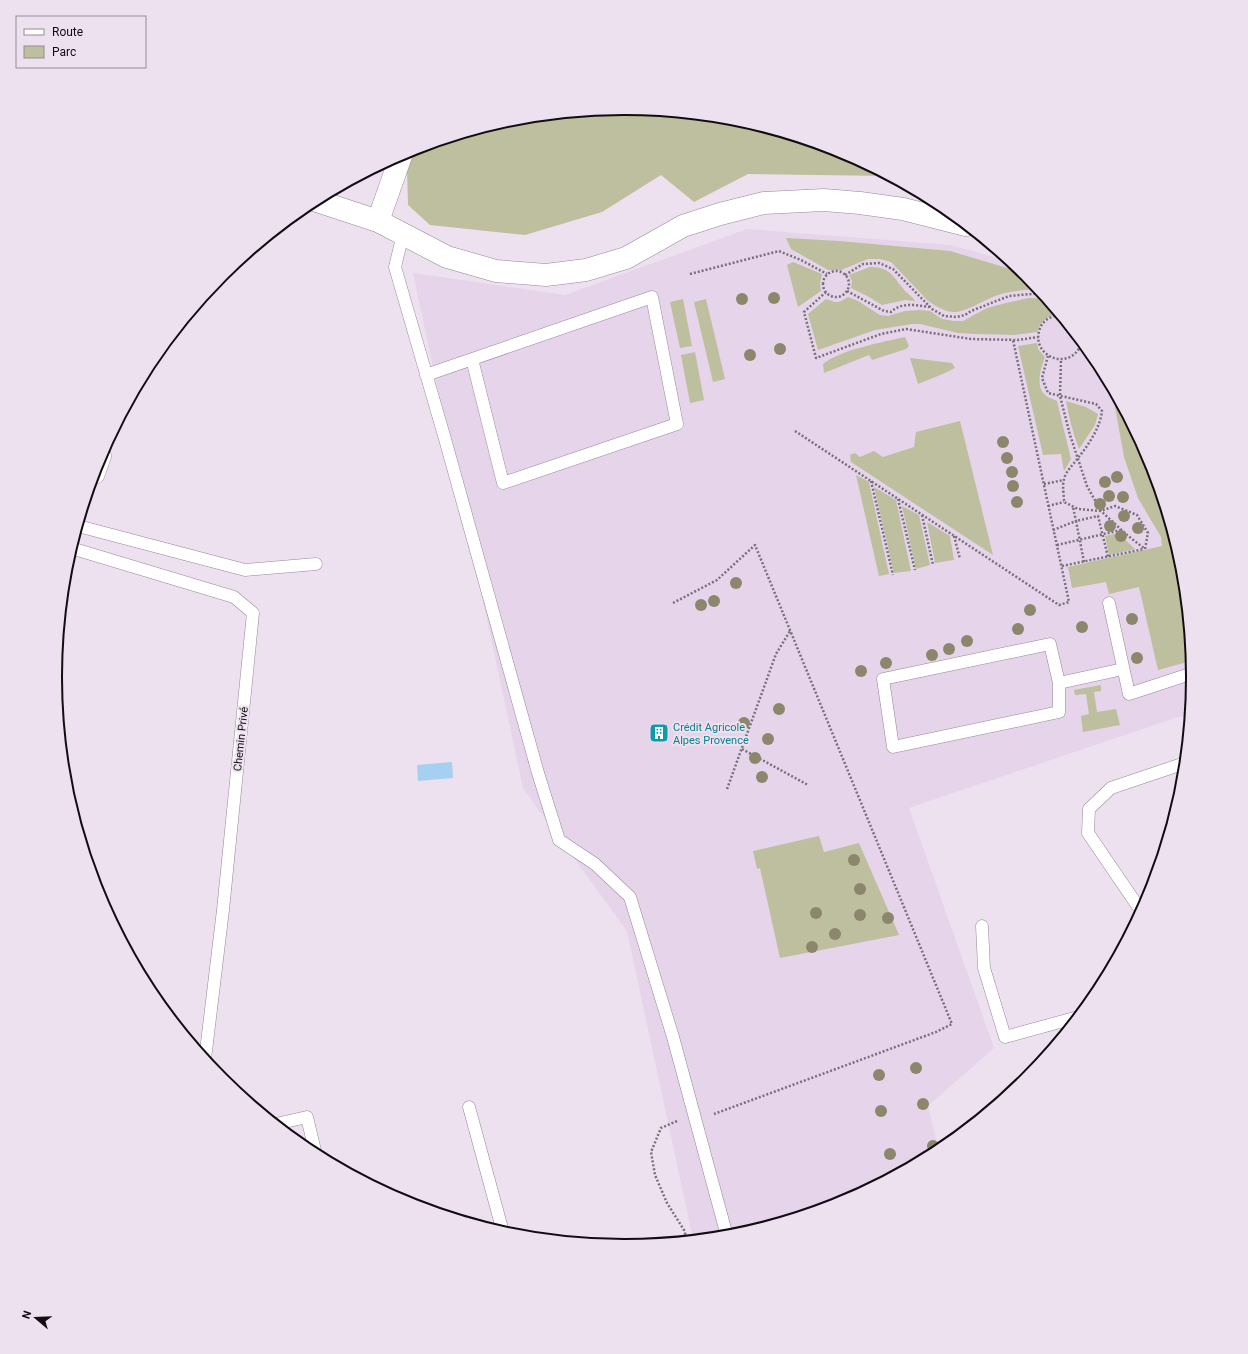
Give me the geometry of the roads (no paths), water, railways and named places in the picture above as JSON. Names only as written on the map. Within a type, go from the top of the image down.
[{"type":"street","points":[[378,222],[399,163]]},
{"type":"street","points":[[323,203],[378,222],[447,257],[496,271],[546,274],[586,270],[626,258],[682,226],[720,214],[764,203],[824,200],[860,203],[903,209],[953,222]]},
{"type":"lane","points":[[403,234],[395,267],[538,773],[560,840],[595,864],[630,897],[673,1038],[725,1229]]},
{"type":"lane","points":[[426,375],[472,359],[652,297],[677,424],[504,483],[472,359]]},
{"type":"lane","points":[[82,527],[245,570],[316,564]]},
{"type":"lane","name":"Chemin Privé","points":[[77,550],[234,597],[253,613],[223,910],[206,1053]]},
{"type":"lane","points":[[1109,603],[1129,694],[1186,674]]},
{"type":"lane","points":[[1050,644],[1059,683],[1059,712],[893,747],[883,679],[1050,644]]},
{"type":"lane","points":[[1059,683],[1123,669]]},
{"type":"lane","points":[[1138,904],[1088,833],[1089,809],[1111,788],[1179,765]]},
{"type":"lane","points":[[982,926],[984,968],[1006,1037],[1070,1019]]},
{"type":"lane","points":[[469,1107],[501,1225]]},
{"type":"lane","points":[[281,1123],[307,1116],[314,1145]]},
{"type":"water","points":[[452,762],[453,778],[418,781],[417,765]]},
{"type":"place","name":"Crédit Agricole Alpes Provence","points":[[659,733]]}]
